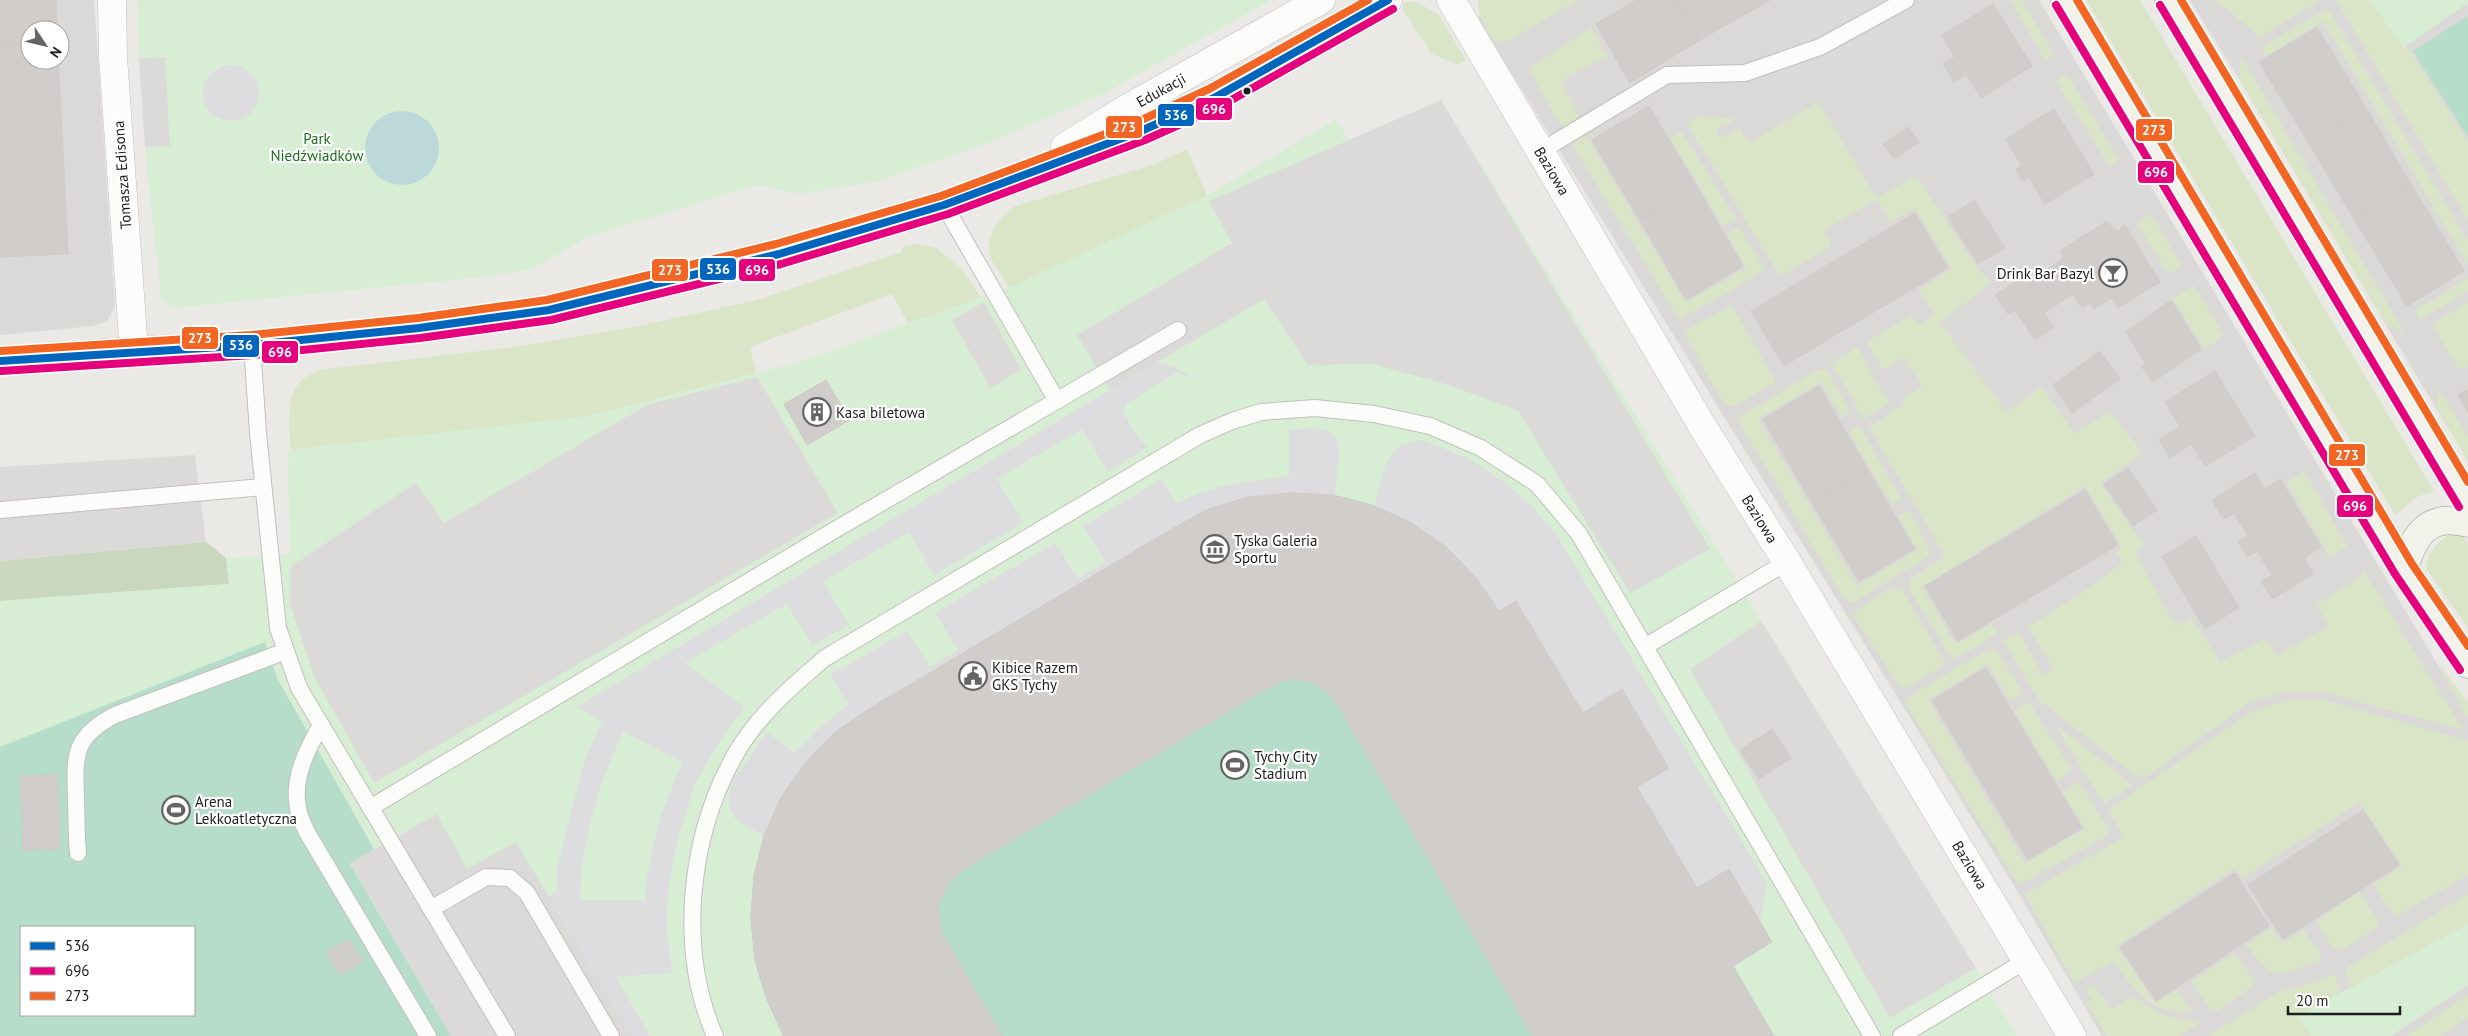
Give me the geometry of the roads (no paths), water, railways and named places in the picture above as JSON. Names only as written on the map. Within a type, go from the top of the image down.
[{"type":"main road","points":[[2065,0],[2404,569],[2468,664]]},
{"type":"main road","points":[[2169,0],[2468,502]]},
{"type":"main road","points":[[2404,569],[2411,544],[2421,532],[2442,519],[2452,518],[2468,522]]},
{"type":"street","name":"Tomasza Edisona","points":[[112,0],[113,57],[134,351]]},
{"type":"street","name":"Edukacji","points":[[1004,184],[1128,108],[1321,0]]},
{"type":"street","name":"Edukacji","points":[[0,361],[252,345],[419,328],[550,310],[779,254],[1004,184],[1141,131],[1214,98],[1388,0]]},
{"type":"street","name":"Baziowa","points":[[1451,0],[1704,429],[1787,562],[2072,1036]]},
{"type":"lane","points":[[1541,151],[1667,75],[1745,73],[1820,47],[1906,0]]},
{"type":"lane","points":[[944,204],[1057,401]]},
{"type":"lane","points":[[370,808],[818,540],[1178,330]]},
{"type":"lane","points":[[252,345],[263,486],[278,628],[299,688],[507,1036]]},
{"type":"lane","points":[[715,1036],[706,1017],[692,950],[693,886],[708,817],[735,754],[774,702],[825,658],[1200,435],[1232,421],[1261,412],[1315,408],[1374,414],[1430,426],[1481,448],[1537,484],[1579,534],[1872,1036]]},
{"type":"lane","points":[[0,510],[263,486]]},
{"type":"lane","points":[[1646,646],[1787,562]]},
{"type":"lane","points":[[78,852],[75,759],[83,741],[97,724],[115,715],[286,651]]},
{"type":"lane","points":[[321,725],[307,750],[298,780],[297,807],[308,834],[428,1036]]},
{"type":"lane","points":[[431,909],[486,878],[510,878],[527,893],[611,1036]]},
{"type":"lane","points":[[1901,1036],[2027,960]]},
{"type":"water","points":[[402,111],[423,117],[433,127],[439,148],[433,169],[423,179],[402,185],[381,179],[371,169],[365,148],[371,127],[381,117]]},
{"type":"place","name":"Drink Bar Bazyl","points":[[2113,273]]},
{"type":"place","name":"Kasa biletowa","points":[[817,412]]},
{"type":"place","name":"Tyska Galeria Sportu","points":[[1215,549]]},
{"type":"place","name":"Kibice Razem GKS Tychy","points":[[973,676]]},
{"type":"place","name":"Tychy City Stadium","points":[[1235,765]]},
{"type":"place","name":"Arena Lekkoatletyczna","points":[[176,810]]},
{"type":"park label","name":"Park Niedźwiadków","points":[[317,146]]}]
